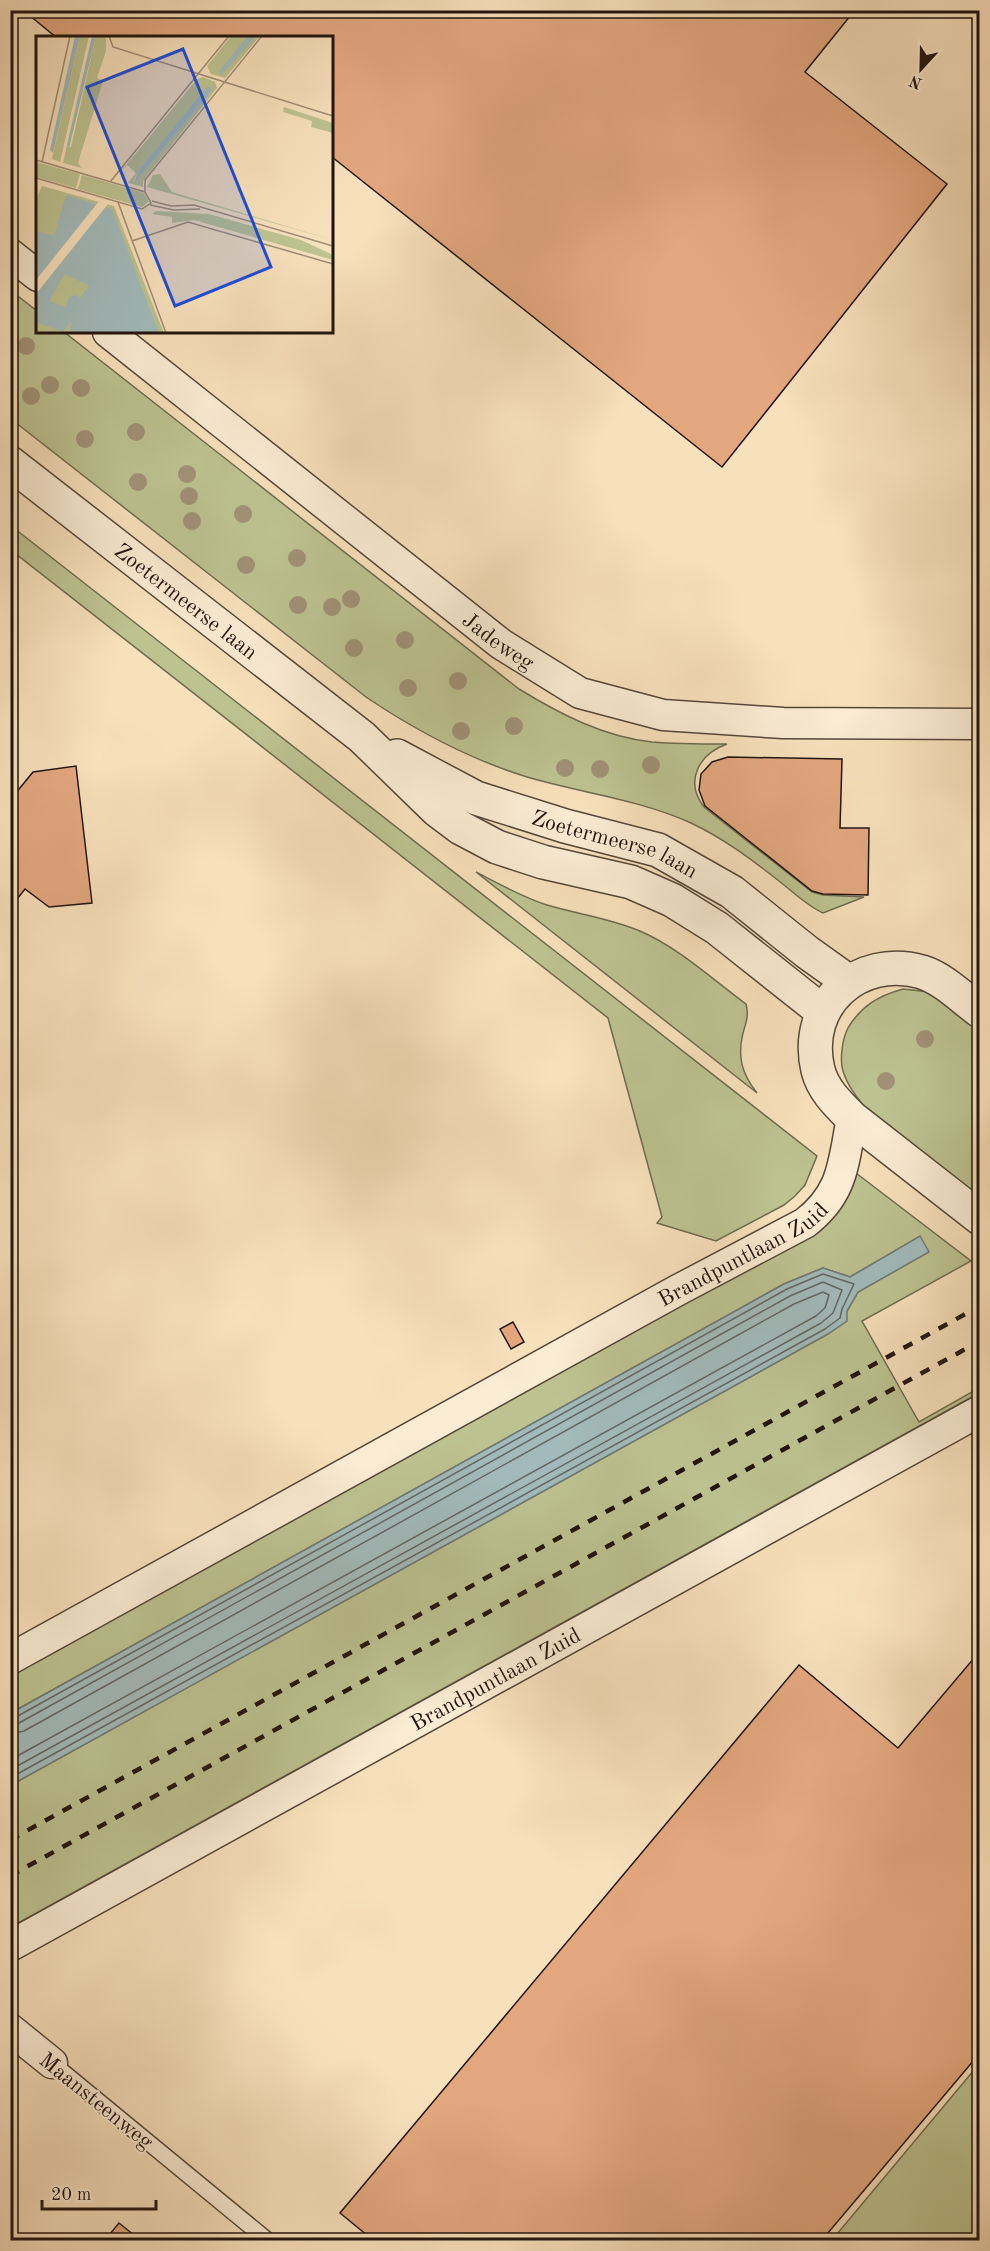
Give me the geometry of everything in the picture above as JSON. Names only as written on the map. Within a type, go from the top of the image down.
[{"type":"street","points":[[10,254],[36,274]]},
{"type":"street","name":"Jadeweg","points":[[109,333],[501,644],[580,693],[663,715],[783,723],[980,724]]},
{"type":"street","name":"Zoetermeerse laan","points":[[10,463],[362,737],[437,810],[461,828],[497,847],[543,862],[632,882],[672,900],[717,928],[823,1012]]},
{"type":"street","name":"Zoetermeerse laan","points":[[362,737],[476,798],[565,826],[658,850],[732,892],[807,952],[849,982]]},
{"type":"street","points":[[980,1011],[940,981],[924,973],[891,968],[872,971],[849,982],[834,996],[823,1012],[816,1034],[818,1070],[828,1092],[852,1118],[980,1218]]},
{"type":"street","name":"Brandpuntlaan Zuid","points":[[10,1659],[678,1290],[805,1224],[821,1211],[838,1184],[852,1118]]},
{"type":"street","name":"Brandpuntlaan Zuid","points":[[10,1946],[980,1411]]},
{"type":"street","name":"Maansteenweg","points":[[10,2029],[52,2063]]},
{"type":"lane","name":"Maansteenweg","points":[[52,2063],[267,2241]]},
{"type":"green space","points":[[10,290],[36,310],[36,333],[65,333],[519,689],[583,723],[617,735],[652,742],[727,744],[709,754],[702,761],[695,778],[695,788],[704,807],[812,892],[823,895],[864,897],[823,913],[805,902],[736,849],[691,823],[650,808],[503,769],[442,742],[403,721],[366,697],[11,419]]},
{"type":"green space","points":[[10,525],[817,1156],[805,1185],[784,1205],[716,1241],[657,1223],[662,1217],[608,1018],[11,550]]},
{"type":"green space","points":[[476,872],[538,902],[640,931],[682,955],[746,1004],[747,1015],[741,1042],[741,1058],[744,1072],[757,1093]]},
{"type":"green space","points":[[903,989],[930,992],[979,1023],[979,1204],[884,1127],[866,1109],[844,1074],[841,1057],[843,1044],[853,1020],[871,1003]]},
{"type":"green space","points":[[852,1170],[971,1261],[862,1321],[919,1422],[979,1388],[979,1393],[11,1927],[11,1785],[828,1334],[847,1311],[858,1292],[928,1252],[919,1237],[850,1277],[823,1268],[784,1284],[11,1713],[11,1675],[372,1473],[796,1242]]},
{"type":"green space","points":[[979,2064],[979,2240],[832,2240]]},
{"type":"water","points":[[920,1236],[929,1252],[858,1292],[847,1311],[847,1321],[828,1334],[11,1785],[11,1713],[784,1284],[823,1268],[850,1277]]},
{"type":"building","points":[[23,10],[855,10],[805,72],[947,184],[722,467],[333,158],[333,36],[55,36]]},
{"type":"building","points":[[728,757],[842,759],[840,828],[869,828],[868,895],[823,894],[812,891],[705,806],[699,790],[701,774],[712,762]]},
{"type":"building","points":[[76,766],[92,903],[49,907],[25,889],[10,908],[10,800],[33,772]]},
{"type":"building","points":[[513,1322],[524,1342],[511,1349],[500,1329]]},
{"type":"building","points":[[980,1651],[980,2053],[822,2240],[373,2240],[340,2213],[799,1665],[898,1748]]},
{"type":"building","points":[[119,2223],[140,2240],[105,2240]]},
{"type":"railway","points":[[10,1840],[980,1306]]},
{"type":"railway","points":[[10,1876],[980,1341]]}]
